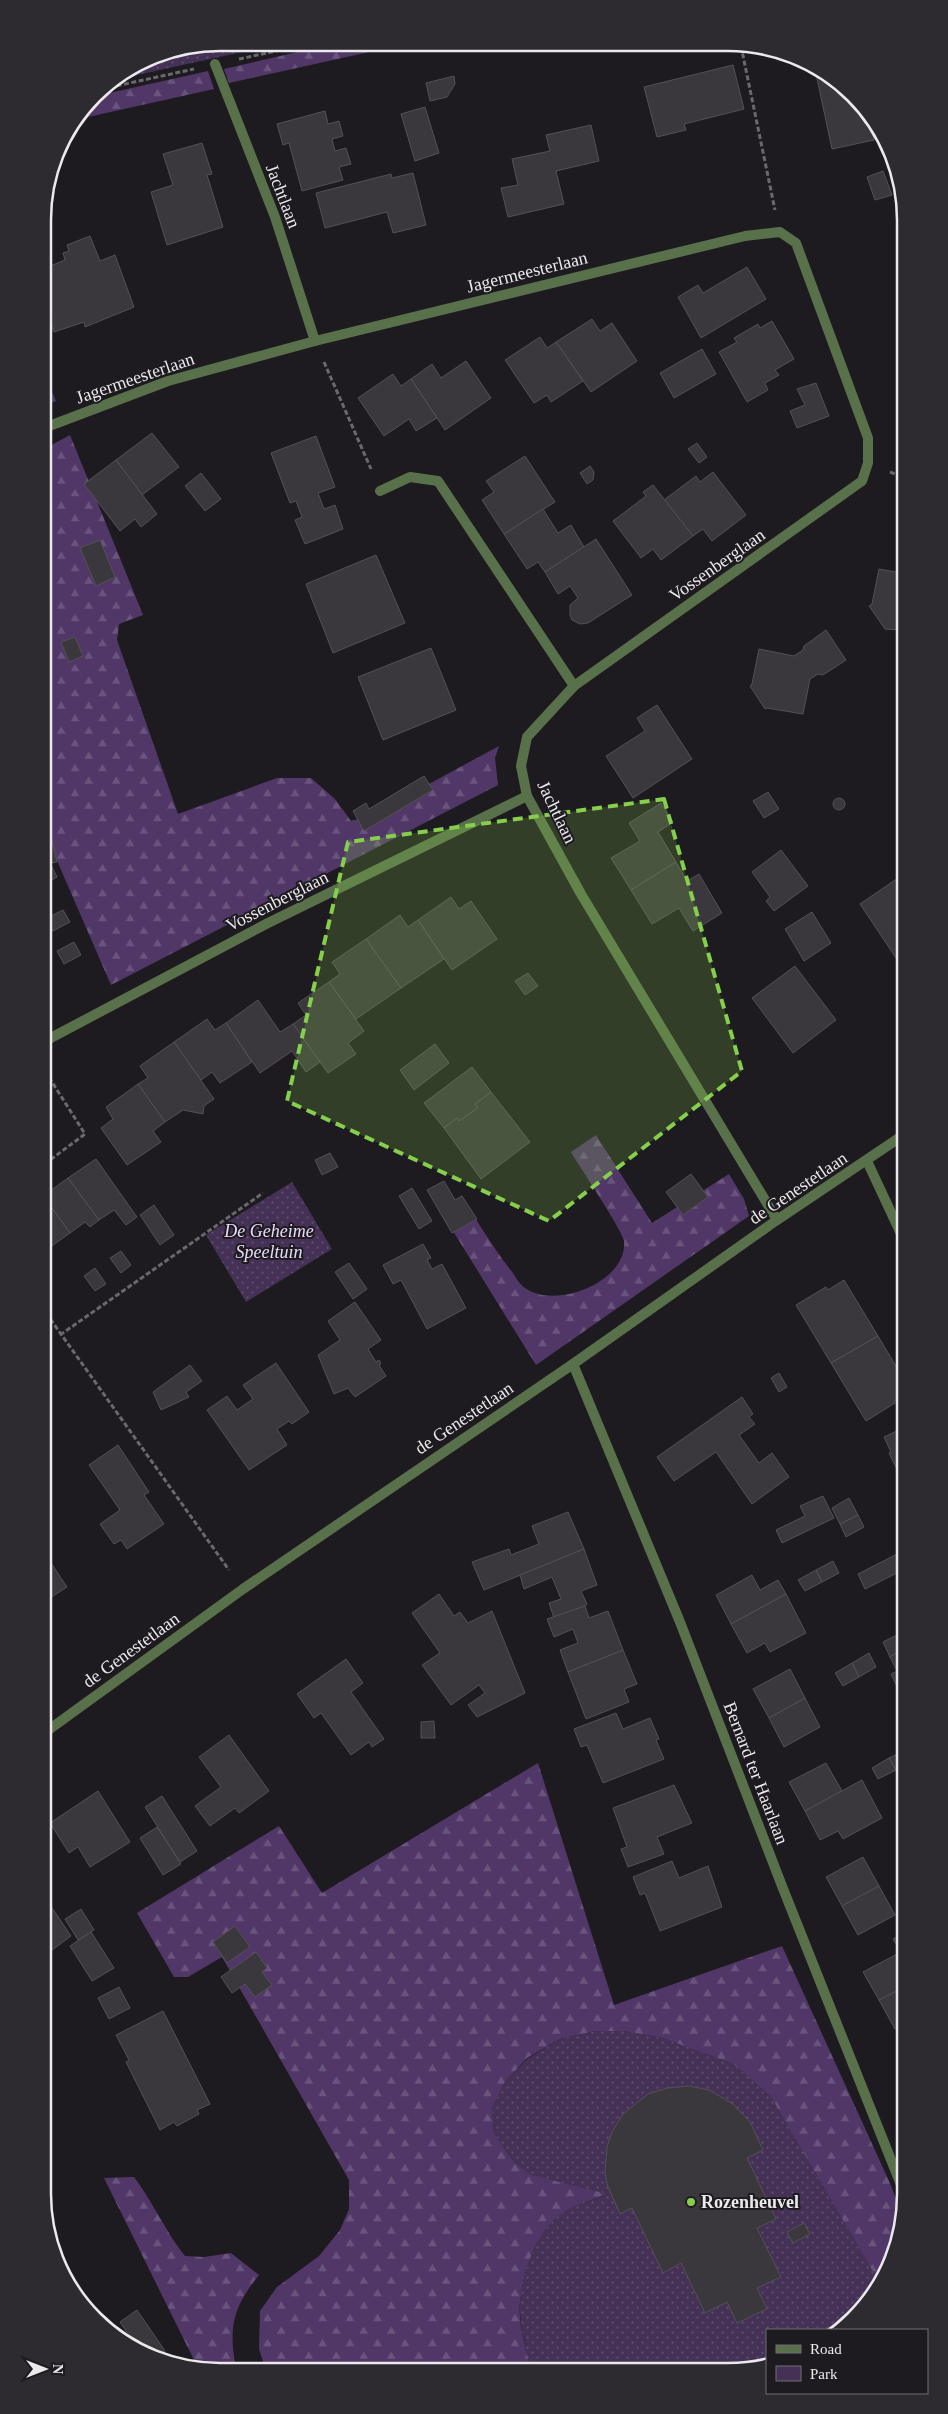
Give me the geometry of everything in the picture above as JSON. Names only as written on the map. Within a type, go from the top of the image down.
[{"type":"street","name":"Jachtlaan","points":[[215,64],[275,217],[315,341]]},
{"type":"street","name":"Jagermeesterlaan","points":[[52,425],[168,381],[315,341],[745,236],[780,232]]},
{"type":"street","name":"Vossenberglaan","points":[[574,686],[862,482],[868,463],[868,438],[796,243],[780,232]]},
{"type":"street","points":[[380,491],[410,477],[438,481],[574,686]]},
{"type":"street","name":"Jachtlaan","points":[[574,686],[527,737],[521,766],[527,796],[581,894],[777,1220]]},
{"type":"street","name":"Vossenberglaan","points":[[52,1038],[268,923],[527,796]]},
{"type":"street","name":"de Genestetlaan","points":[[51,1727],[243,1589],[573,1364],[777,1220],[867,1162],[897,1140]]},
{"type":"street","points":[[867,1162],[896,1224]]},
{"type":"street","name":"Bernard ter Haarlaan","points":[[573,1364],[680,1622],[896,2172]]},
{"type":"path","points":[[742,52],[780,232]]},
{"type":"path","points":[[315,341],[380,491]]},
{"type":"path","points":[[52,1081],[86,1134],[52,1158]]},
{"type":"path","points":[[60,1335],[263,1193]]},
{"type":"path","points":[[51,1322],[243,1589]]},
{"type":"highlighted area","points":[[664,799],[742,1071],[549,1221],[287,1101],[348,842]]},
{"type":"green space","points":[[220,51],[247,51],[133,76],[166,60],[177,57]]},
{"type":"green space","points":[[302,51],[373,51],[229,83],[224,69]]},
{"type":"green space","points":[[208,71],[214,89],[86,118],[109,93]]},
{"type":"green space","points":[[52,392],[56,401],[52,403]]},
{"type":"green space","points":[[70,435],[143,615],[119,624],[117,640],[178,814],[277,778],[311,778],[335,799],[351,821],[368,817],[499,746],[495,758],[498,785],[111,985],[52,848],[52,445]]},
{"type":"green space","points":[[596,1135],[652,1223],[729,1174],[744,1199],[749,1216],[536,1365],[440,1210],[464,1201],[500,1256],[525,1288],[538,1294],[554,1296],[571,1294],[587,1288],[602,1280],[614,1269],[622,1256],[624,1241],[609,1212],[571,1152]]},
{"type":"green space","name":"De Geheime Speeltuin","points":[[292,1182],[332,1249],[246,1302],[206,1235]]},
{"type":"green space","points":[[538,1763],[614,2005],[782,1946],[896,2199],[894,2227],[888,2248],[875,2276],[770,2095],[733,2064],[663,2038],[624,2031],[595,2031],[560,2039],[527,2058],[505,2082],[492,2108],[494,2133],[514,2162],[531,2175],[608,2194],[569,2209],[558,2216],[541,2237],[534,2250],[525,2276],[520,2302],[522,2335],[530,2363],[263,2363],[259,2349],[260,2311],[277,2287],[319,2256],[340,2230],[349,2209],[349,2180],[222,1957],[188,1977],[174,1977],[137,1913],[279,1826],[322,1893]]},
{"type":"green space","points":[[595,2031],[624,2031],[663,2038],[733,2064],[770,2094],[875,2276],[862,2297],[829,2329],[766,2329],[766,2358],[728,2363],[530,2363],[521,2327],[520,2302],[529,2263],[540,2237],[557,2217],[568,2209],[608,2194],[531,2176],[514,2162],[494,2133],[492,2108],[505,2082],[527,2059],[560,2039]]},
{"type":"green space","points":[[134,2177],[185,2256],[204,2257],[231,2253],[259,2275],[243,2297],[235,2318],[233,2341],[235,2363],[194,2361],[104,2178]]},
{"type":"building","points":[[733,65],[744,109],[684,124],[686,130],[657,137],[644,87]]},
{"type":"building","points":[[454,76],[455,84],[447,97],[430,101],[426,83]]},
{"type":"building","points":[[817,77],[831,86],[847,101],[862,117],[873,134],[874,140],[832,149]]},
{"type":"building","points":[[425,107],[439,153],[415,161],[401,114]]},
{"type":"building","points":[[325,111],[328,124],[339,121],[343,136],[332,139],[335,151],[346,148],[351,164],[339,167],[343,180],[302,191],[289,143],[283,145],[277,124]]},
{"type":"building","points":[[591,125],[599,161],[556,171],[564,204],[508,217],[501,188],[518,185],[512,159],[550,151],[546,135]]},
{"type":"building","points":[[202,143],[212,174],[207,175],[223,227],[167,245],[151,192],[173,185],[163,154]]},
{"type":"building","points":[[883,171],[892,195],[875,200],[867,177]]},
{"type":"building","points":[[413,173],[426,225],[393,233],[387,212],[325,228],[316,193],[391,174],[392,178]]},
{"type":"building","points":[[90,236],[100,261],[115,255],[134,307],[85,327],[84,322],[54,332],[52,327],[52,265],[65,260],[63,253],[69,251],[67,245]]},
{"type":"building","points":[[747,267],[766,299],[701,338],[678,297],[698,285],[703,293]]},
{"type":"building","points":[[592,319],[600,331],[612,323],[637,361],[591,392],[556,342]]},
{"type":"building","points":[[772,321],[794,359],[775,370],[779,375],[765,383],[768,390],[747,402],[719,352],[737,342],[734,338],[758,324],[760,328]]},
{"type":"building","points":[[540,337],[547,348],[556,342],[583,381],[551,402],[547,395],[534,403],[505,360]]},
{"type":"building","points":[[702,349],[716,374],[674,398],[660,373]]},
{"type":"building","points":[[466,361],[491,398],[445,430],[411,379],[432,364],[441,378]]},
{"type":"building","points":[[393,374],[401,386],[411,379],[437,418],[416,431],[409,419],[384,436],[358,398]]},
{"type":"building","points":[[816,383],[829,416],[797,428],[790,411],[805,405],[797,389]]},
{"type":"building","points":[[152,433],[179,467],[142,495],[116,460]]},
{"type":"building","points":[[316,436],[335,487],[318,493],[324,509],[335,505],[343,529],[305,544],[295,520],[302,517],[296,501],[290,503],[271,453]]},
{"type":"building","points":[[697,443],[707,457],[699,463],[688,449]]},
{"type":"building","points":[[525,456],[555,502],[504,534],[482,500],[494,492],[486,481]]},
{"type":"building","points":[[116,460],[157,514],[141,527],[135,519],[120,531],[84,484]]},
{"type":"building","points":[[590,466],[594,472],[593,480],[587,484],[580,473]]},
{"type":"building","points":[[713,472],[746,515],[712,541],[703,529],[693,536],[664,500],[696,476],[700,482]]},
{"type":"building","points":[[201,473],[221,499],[205,511],[185,486]]},
{"type":"building","points":[[653,485],[693,536],[661,560],[653,549],[641,558],[613,521],[646,496],[643,492]]},
{"type":"building","points":[[543,509],[558,533],[571,525],[584,547],[545,572],[538,562],[527,569],[504,534]]},
{"type":"building","points":[[596,539],[632,595],[588,623],[580,624],[572,620],[570,615],[570,605],[578,598],[570,586],[558,594],[545,572]]},
{"type":"building","points":[[100,540],[115,577],[96,586],[80,548]]},
{"type":"building","points":[[376,555],[405,623],[333,653],[306,584]]},
{"type":"building","points":[[879,569],[897,572],[897,630],[885,629],[869,606],[872,604]]},
{"type":"building","points":[[826,630],[846,660],[823,675],[818,674],[810,679],[803,714],[765,709],[750,686],[759,649],[794,656]]},
{"type":"building","points":[[75,637],[83,656],[69,662],[61,642]]},
{"type":"building","points":[[431,648],[456,710],[383,740],[358,677]]},
{"type":"building","points":[[657,705],[692,759],[633,798],[606,756],[645,731],[637,718]]},
{"type":"building","points":[[424,776],[433,790],[364,831],[353,811],[366,803],[369,809]]},
{"type":"building","points":[[768,792],[779,809],[764,818],[753,801]]},
{"type":"building","points":[[841,798],[844,799],[844,809],[837,810],[834,809],[833,802],[834,799]]},
{"type":"building","points":[[661,803],[673,822],[658,832],[676,862],[631,890],[611,858],[640,841],[629,823]]},
{"type":"building","points":[[52,840],[57,862],[52,863]]},
{"type":"building","points":[[781,850],[808,886],[774,911],[766,901],[770,897],[752,872]]},
{"type":"building","points":[[676,862],[687,881],[699,874],[722,913],[693,931],[679,908],[652,924],[631,890]]},
{"type":"building","points":[[52,866],[57,877],[52,880]]},
{"type":"building","points":[[897,879],[897,959],[860,904]]},
{"type":"building","points":[[451,897],[459,909],[471,901],[497,939],[452,970],[418,920]]},
{"type":"building","points":[[63,910],[70,922],[53,931],[52,916]]},
{"type":"building","points":[[812,912],[831,943],[804,961],[785,929]]},
{"type":"building","points":[[400,915],[408,927],[418,920],[444,959],[401,988],[366,939]]},
{"type":"building","points":[[366,939],[401,988],[356,1019],[329,982],[340,974],[332,962]]},
{"type":"building","points":[[74,942],[81,955],[64,964],[57,951]]},
{"type":"building","points":[[795,966],[836,1020],[793,1053],[752,998]]},
{"type":"building","points":[[528,973],[538,986],[525,995],[515,981]]},
{"type":"building","points":[[329,982],[364,1031],[348,1043],[356,1054],[328,1073],[293,1024],[306,1015],[298,1003]]},
{"type":"building","points":[[258,1000],[280,1032],[293,1024],[320,1062],[306,1072],[292,1051],[260,1073],[226,1023]]},
{"type":"building","points":[[207,1019],[215,1030],[226,1023],[252,1062],[220,1083],[212,1072],[201,1080],[174,1042]]},
{"type":"building","points":[[174,1042],[214,1099],[204,1106],[203,1114],[183,1110],[165,1122],[138,1084],[148,1078],[140,1066]]},
{"type":"building","points":[[435,1044],[449,1063],[414,1090],[400,1070]]},
{"type":"building","points":[[472,1067],[491,1092],[475,1104],[478,1108],[459,1121],[457,1118],[444,1128],[424,1103]]},
{"type":"building","points":[[138,1084],[165,1122],[153,1131],[161,1142],[127,1165],[101,1128],[113,1119],[106,1107]]},
{"type":"building","points":[[491,1092],[530,1142],[481,1179],[444,1128],[457,1118],[459,1121],[478,1108],[475,1104]]},
{"type":"building","points":[[330,1153],[338,1167],[322,1175],[315,1160]]},
{"type":"building","points":[[96,1159],[137,1217],[126,1225],[114,1210],[99,1220],[68,1178]]},
{"type":"building","points":[[691,1174],[708,1197],[683,1215],[666,1192]]},
{"type":"building","points":[[68,1178],[99,1220],[90,1227],[85,1222],[70,1233],[51,1208],[52,1190]]},
{"type":"building","points":[[444,1181],[455,1200],[462,1196],[477,1219],[452,1233],[427,1190]]},
{"type":"building","points":[[412,1188],[432,1221],[419,1229],[399,1196]]},
{"type":"building","points":[[154,1205],[174,1235],[160,1245],[140,1215]]},
{"type":"building","points":[[51,1208],[70,1233],[51,1246]]},
{"type":"building","points":[[423,1244],[431,1258],[427,1260],[432,1269],[442,1264],[466,1308],[427,1329],[401,1280],[393,1284],[383,1265]]},
{"type":"building","points":[[121,1251],[131,1265],[121,1273],[110,1258]]},
{"type":"building","points":[[349,1263],[367,1289],[353,1299],[335,1272]]},
{"type":"building","points":[[95,1268],[106,1284],[95,1291],[84,1276]]},
{"type":"building","points":[[844,1280],[878,1336],[831,1363],[796,1305],[826,1287],[828,1290]]},
{"type":"building","points":[[355,1302],[381,1340],[368,1349],[376,1362],[379,1360],[381,1364],[379,1365],[386,1376],[355,1397],[348,1388],[334,1394],[318,1355],[340,1340],[328,1321]]},
{"type":"building","points":[[878,1336],[896,1367],[895,1403],[866,1421],[831,1363]]},
{"type":"building","points":[[276,1363],[309,1412],[292,1424],[289,1421],[277,1429],[287,1445],[249,1470],[207,1410],[227,1396],[237,1410],[253,1399],[243,1385]]},
{"type":"building","points":[[190,1365],[202,1381],[186,1392],[189,1397],[161,1410],[153,1392]]},
{"type":"building","points":[[779,1373],[787,1387],[779,1392],[771,1378]]},
{"type":"building","points":[[742,1397],[753,1414],[749,1417],[755,1424],[739,1435],[759,1463],[772,1453],[789,1477],[752,1504],[716,1452],[674,1481],[657,1457]]},
{"type":"building","points":[[896,1431],[896,1468],[889,1453],[891,1452],[884,1437]]},
{"type":"building","points":[[118,1445],[149,1492],[144,1495],[164,1524],[127,1549],[121,1540],[114,1544],[100,1524],[120,1510],[89,1465]]},
{"type":"building","points":[[823,1496],[834,1518],[782,1543],[776,1530],[805,1516],[800,1506]]},
{"type":"building","points":[[849,1498],[858,1515],[840,1524],[832,1508]]},
{"type":"building","points":[[568,1512],[584,1549],[484,1590],[472,1562],[509,1549],[511,1555],[539,1544],[532,1526]]},
{"type":"building","points":[[858,1515],[864,1527],[846,1537],[840,1524]]},
{"type":"building","points":[[584,1549],[597,1585],[581,1591],[587,1604],[585,1606],[554,1618],[549,1603],[561,1599],[552,1577],[524,1589],[520,1575]]},
{"type":"building","points":[[896,1554],[896,1573],[865,1589],[858,1574]]},
{"type":"building","points":[[833,1561],[839,1573],[822,1582],[816,1570]]},
{"type":"building","points":[[51,1563],[67,1587],[51,1597]]},
{"type":"building","points":[[816,1570],[822,1582],[805,1591],[798,1580]]},
{"type":"building","points":[[752,1575],[760,1590],[778,1580],[786,1594],[731,1624],[716,1595]]},
{"type":"building","points":[[439,1594],[454,1616],[460,1612],[468,1623],[492,1611],[525,1693],[477,1717],[468,1705],[485,1693],[479,1685],[451,1705],[422,1665],[440,1653],[412,1613]]},
{"type":"building","points":[[786,1594],[806,1633],[770,1652],[765,1643],[747,1653],[731,1624]]},
{"type":"building","points":[[585,1606],[589,1618],[608,1611],[623,1650],[568,1672],[560,1650],[578,1643],[573,1629],[554,1637],[547,1619]]},
{"type":"building","points":[[896,1635],[896,1653],[890,1657],[883,1642]]},
{"type":"building","points":[[623,1650],[637,1684],[624,1689],[629,1702],[586,1719],[568,1672]]},
{"type":"building","points":[[869,1653],[876,1667],[859,1677],[852,1663]]},
{"type":"building","points":[[896,1653],[896,1670],[890,1657]]},
{"type":"building","points":[[346,1659],[363,1683],[351,1692],[384,1739],[372,1747],[369,1742],[351,1755],[321,1713],[314,1718],[297,1694]]},
{"type":"building","points":[[852,1663],[859,1677],[843,1686],[835,1673]]},
{"type":"building","points":[[790,1669],[805,1698],[769,1718],[753,1689]]},
{"type":"building","points":[[896,1672],[896,1685],[891,1674]]},
{"type":"building","points":[[805,1698],[820,1727],[784,1747],[769,1718]]},
{"type":"building","points":[[616,1713],[623,1729],[650,1718],[659,1739],[656,1740],[664,1759],[603,1783],[587,1745],[581,1747],[574,1729]]},
{"type":"building","points":[[434,1721],[435,1738],[421,1738],[421,1722]]},
{"type":"building","points":[[229,1735],[269,1791],[239,1813],[235,1808],[210,1826],[195,1806],[221,1787],[199,1757]]},
{"type":"building","points":[[896,1755],[896,1770],[896,1770],[889,1758]]},
{"type":"building","points":[[889,1758],[896,1770],[878,1779],[872,1768]]},
{"type":"building","points":[[826,1763],[842,1791],[805,1811],[789,1782]]},
{"type":"building","points":[[862,1780],[882,1818],[843,1839],[838,1831],[820,1840],[805,1811]]},
{"type":"building","points":[[674,1785],[692,1823],[657,1837],[664,1854],[628,1867],[621,1849],[627,1847],[613,1808]]},
{"type":"building","points":[[98,1791],[130,1842],[90,1867],[78,1847],[69,1853],[51,1822]]},
{"type":"building","points":[[162,1796],[197,1851],[180,1862],[145,1807]]},
{"type":"building","points":[[157,1827],[181,1864],[163,1875],[140,1838]]},
{"type":"building","points":[[863,1857],[879,1886],[842,1906],[826,1877]]},
{"type":"building","points":[[672,1861],[679,1878],[708,1866],[722,1907],[660,1931],[645,1893],[640,1895],[633,1877]]},
{"type":"building","points":[[879,1886],[895,1915],[858,1935],[842,1906]]},
{"type":"building","points":[[51,1907],[71,1936],[51,1951]]},
{"type":"building","points":[[81,1909],[94,1930],[78,1940],[65,1919]]},
{"type":"building","points":[[235,1926],[250,1947],[227,1963],[213,1942]]},
{"type":"building","points":[[91,1932],[114,1968],[92,1981],[70,1946]]},
{"type":"building","points":[[256,1952],[267,1968],[262,1972],[272,1985],[255,1997],[245,1984],[232,1993],[221,1977]]},
{"type":"building","points":[[896,1955],[896,1991],[879,2000],[863,1972]]},
{"type":"building","points":[[119,1987],[130,2008],[109,2019],[98,1998]]},
{"type":"building","points":[[896,1991],[896,2028],[895,2029],[879,2000]]},
{"type":"building","points":[[163,2011],[210,2104],[197,2110],[199,2114],[177,2126],[174,2122],[160,2130],[126,2062],[129,2060],[116,2035]]},
{"type":"building","name":"Rozenheuvel","points":[[689,2086],[709,2090],[733,2104],[750,2122],[763,2150],[747,2158],[776,2219],[757,2228],[781,2277],[757,2288],[767,2309],[737,2323],[727,2302],[705,2313],[681,2263],[663,2273],[632,2208],[620,2214],[607,2184],[605,2172],[607,2147],[612,2132],[623,2114],[648,2094],[668,2088]]},
{"type":"building","points":[[804,2223],[810,2234],[793,2243],[787,2232]]},
{"type":"building","points":[[137,2310],[165,2351],[163,2353],[129,2336],[120,2322]]},
{"type":"place","name":"Rozenheuvel","points":[[691,2202]]}]
